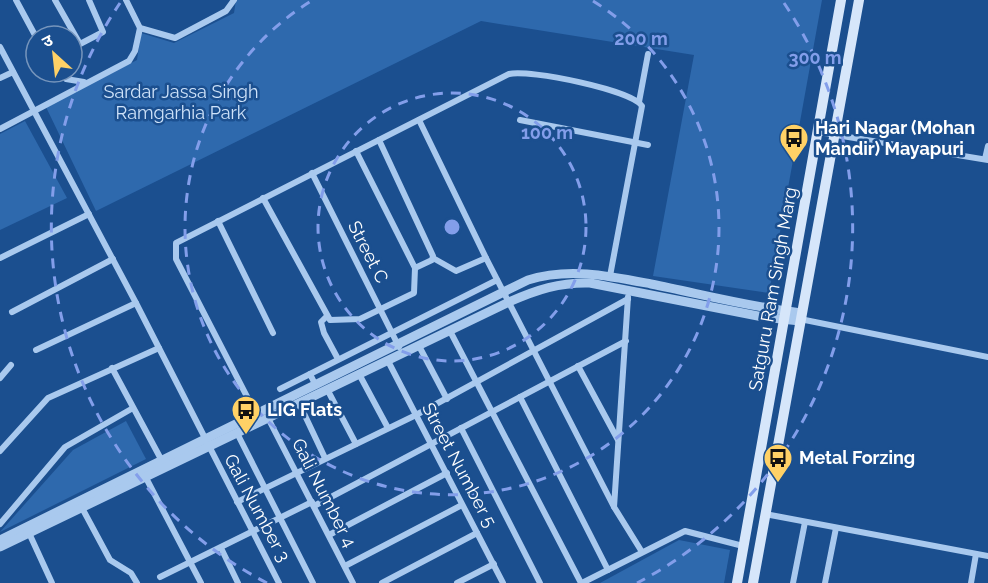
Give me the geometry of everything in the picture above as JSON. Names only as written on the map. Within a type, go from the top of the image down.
[{"type":"main road","name":"Satguru Ram Singh Marg","points":[[737,583],[841,0]]},
{"type":"main road","name":"Satguru Ram Singh Marg","points":[[753,583],[859,0]]},
{"type":"street","points":[[16,0],[29,24]]},
{"type":"street","points":[[56,0],[80,44],[103,32],[89,0]]},
{"type":"street","points":[[0,129],[85,82],[129,61],[135,51],[140,28],[126,0]]},
{"type":"street","points":[[140,28],[175,38],[226,11],[234,0]]},
{"type":"street","name":"Gali Number 3","points":[[0,47],[136,303],[279,583]]},
{"type":"street","points":[[610,276],[641,111],[639,102],[646,76],[648,54]]},
{"type":"street","points":[[0,78],[13,72]]},
{"type":"street","points":[[256,414],[174,253],[176,243],[514,72],[574,81],[639,102]]},
{"type":"street","points":[[419,120],[503,292],[615,507],[642,552]]},
{"type":"street","points":[[520,120],[648,145]]},
{"type":"street","points":[[818,132],[987,159],[988,146]]},
{"type":"street","points":[[379,140],[433,258],[456,272],[486,258]]},
{"type":"street","points":[[263,198],[326,317],[330,320],[360,319],[414,293],[415,268],[356,151]]},
{"type":"street","name":"Street C","points":[[312,173],[402,353]]},
{"type":"street","points":[[0,258],[89,214]]},
{"type":"street","points":[[218,221],[273,333]]},
{"type":"street","points":[[415,268],[433,258]]},
{"type":"street","points":[[12,312],[113,259]]},
{"type":"street","points":[[0,540],[145,476],[315,384],[528,280],[553,273],[610,276],[800,319],[988,357]]},
{"type":"street","points":[[279,389],[497,280]]},
{"type":"street","points":[[0,547],[162,461],[237,433],[509,302],[551,285],[571,282],[628,294],[786,315]]},
{"type":"street","points":[[615,507],[628,294]]},
{"type":"street","points":[[237,502],[447,399],[628,294]]},
{"type":"street","points":[[36,350],[136,303]]},
{"type":"street","points":[[326,317],[321,322],[321,328],[338,359]]},
{"type":"street","points":[[450,331],[582,583],[685,531],[743,546]]},
{"type":"street","points":[[160,577],[313,504],[626,341]]},
{"type":"street","points":[[419,346],[447,399]]},
{"type":"street","points":[[0,451],[48,398],[159,348]]},
{"type":"street","name":"Street Number 5","points":[[388,361],[503,583]]},
{"type":"street","points":[[0,378],[11,365]]},
{"type":"street","points":[[578,366],[619,442]]},
{"type":"street","points":[[112,368],[162,461]]},
{"type":"street","points":[[310,374],[315,384]]},
{"type":"street","points":[[359,375],[388,428]]},
{"type":"street","points":[[327,389],[356,444]]},
{"type":"street","points":[[520,397],[608,570]]},
{"type":"street","points":[[299,403],[326,458]]},
{"type":"street","points":[[0,524],[65,447],[133,408]]},
{"type":"street","name":"Gali Number 4","points":[[268,418],[353,583]]},
{"type":"street","points":[[461,428],[540,583]]},
{"type":"street","points":[[237,433],[313,583]]},
{"type":"street","points":[[329,535],[447,473]]},
{"type":"street","points":[[145,476],[201,583]]},
{"type":"street","points":[[81,505],[110,560],[131,573],[136,582]]},
{"type":"street","points":[[345,566],[462,505]]},
{"type":"street","points":[[765,514],[988,556]]},
{"type":"street","points":[[793,583],[806,522]]},
{"type":"street","points":[[825,583],[836,528]]},
{"type":"street","points":[[29,533],[52,583]]},
{"type":"street","points":[[382,583],[477,533]]},
{"type":"street","points":[[221,548],[238,583]]},
{"type":"street","points":[[970,583],[976,554]]},
{"type":"street","points":[[457,583],[494,564]]},
{"type":"green space","name":"Sardar Jassa Singh Ramgarhia Park","points":[[236,0],[822,0],[769,293],[653,276],[694,55],[481,21],[96,211],[46,107],[137,60],[141,33],[174,43],[234,13]]},
{"type":"green space","points":[[25,121],[67,198],[0,230],[0,134]]},
{"type":"green space","points":[[126,421],[146,459],[0,532],[73,450]]},
{"type":"green space","points":[[679,540],[730,550],[724,583],[600,583]]},
{"type":"place","name":"Hari Nagar (Mohan Mandir) Mayapuri","points":[[794,164]]},
{"type":"place","name":"LIG Flats","points":[[246,436]]},
{"type":"place","name":"Metal Forzing","points":[[778,484]]}]
